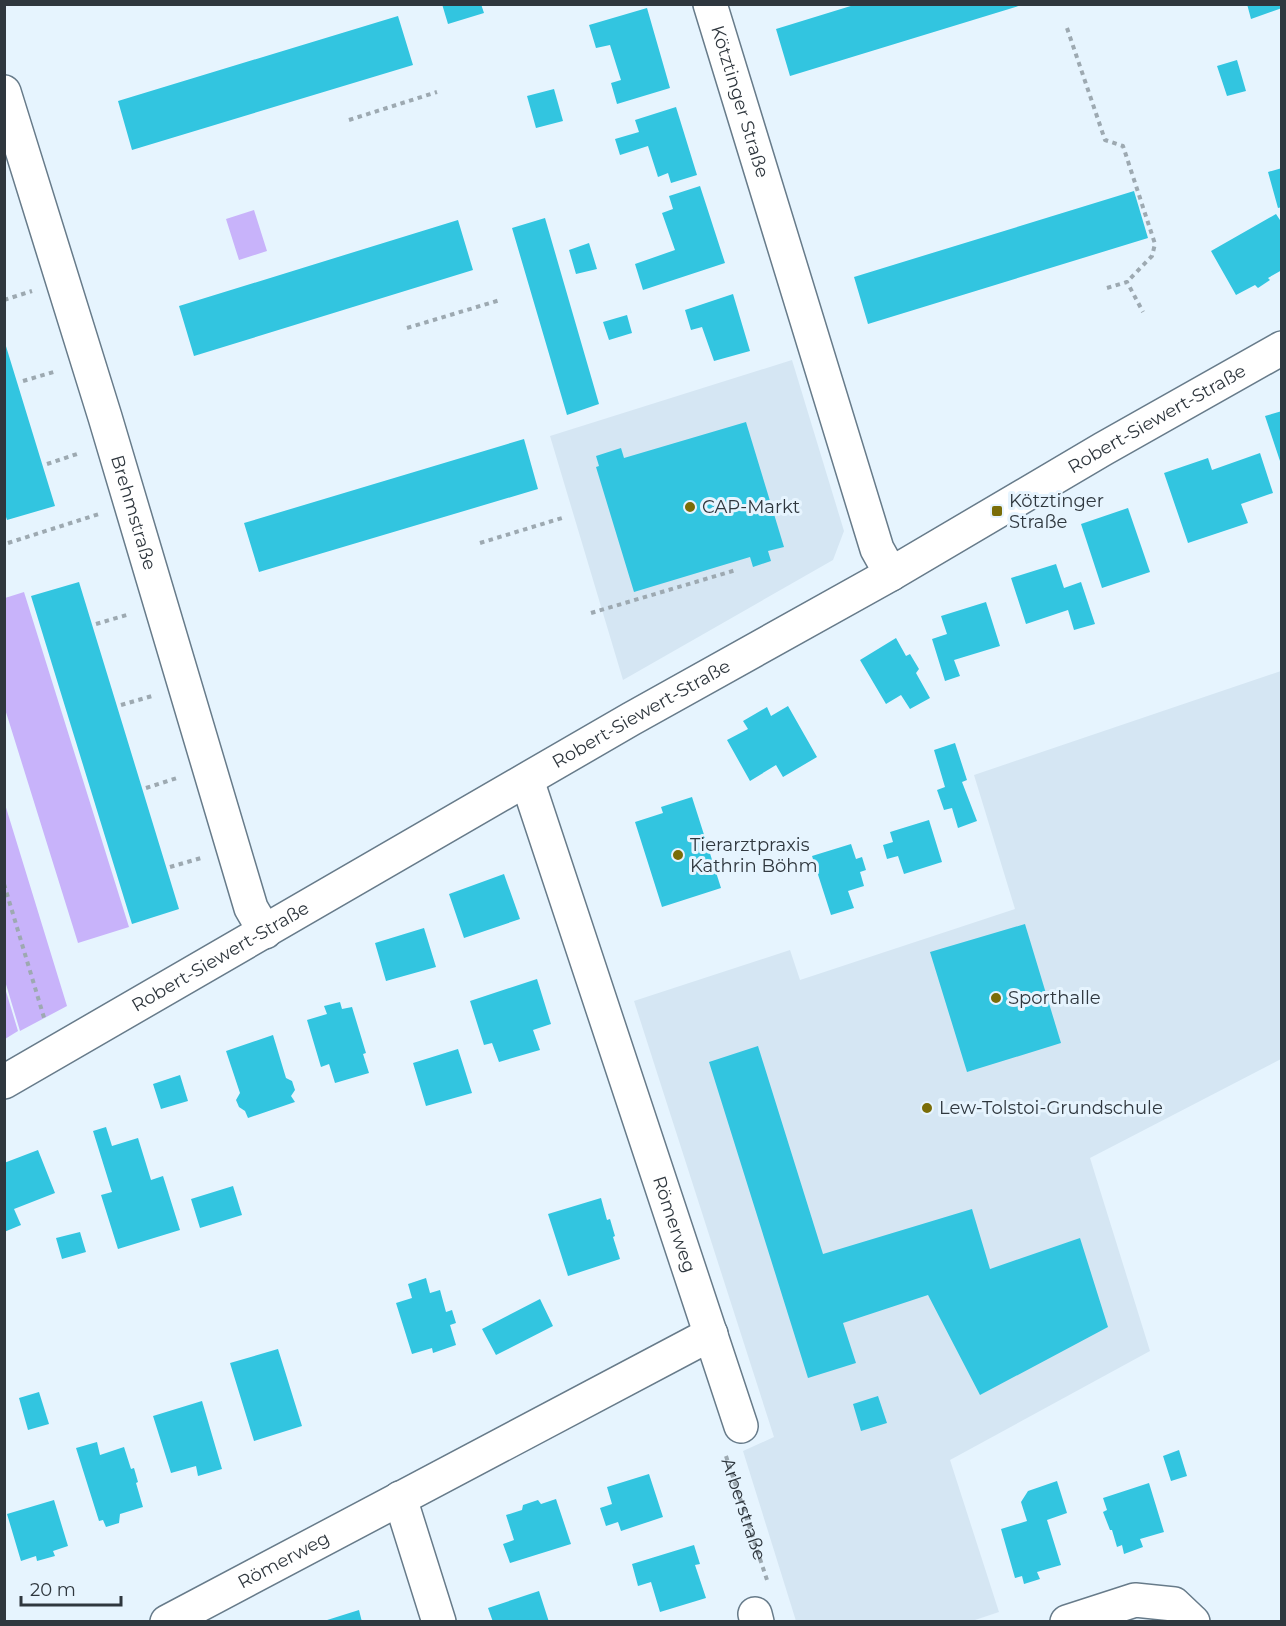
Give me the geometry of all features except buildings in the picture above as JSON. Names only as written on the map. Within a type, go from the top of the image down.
[{"type":"street","name":"Kötztinger Straße","points":[[710,4],[877,549],[891,574]]},
{"type":"street","name":"Brehmstraße","points":[[4,92],[105,417],[251,908],[265,932]]},
{"type":"street","name":"Robert-Siewert-Straße","points":[[4,1082],[1281,348]]},
{"type":"street","name":"Römerweg","points":[[167,1622],[711,1334],[528,780]]},
{"type":"street","points":[[711,1334],[741,1426]]},
{"type":"street","points":[[400,1498],[439,1622]]},
{"type":"street","points":[[1067,1622],[1135,1600],[1174,1604],[1193,1622]]},
{"type":"path","points":[[1067,28],[1105,140],[1123,146],[1155,244],[1152,256],[1127,282],[1107,288]]},
{"type":"path","points":[[349,120],[437,92]]},
{"type":"path","points":[[1127,282],[1143,312]]},
{"type":"path","points":[[4,300],[42,288]]},
{"type":"path","points":[[407,328],[500,300]]},
{"type":"path","points":[[23,381],[67,369]]},
{"type":"path","points":[[46,464],[81,453]]},
{"type":"path","points":[[8,543],[100,514]]},
{"type":"path","points":[[480,543],[562,518]]},
{"type":"path","points":[[591,613],[736,570]]},
{"type":"path","points":[[96,624],[131,614]]},
{"type":"path","points":[[121,705],[156,695]]},
{"type":"path","points":[[146,788],[183,776]]},
{"type":"path","points":[[171,867],[208,856]]},
{"type":"path","points":[[4,884],[54,1053]]},
{"type":"path","name":"Arberstraße","points":[[741,1426],[722,1443],[761,1608]]},
{"type":"shaded area","points":[[254,210],[267,251],[239,260],[226,219]]},
{"type":"shaded area","points":[[792,360],[844,531],[833,560],[623,680],[550,436]]},
{"type":"shaded area","points":[[24,592],[129,927],[78,943],[5,709],[5,598]]},
{"type":"shaded area","name":"Lew-Tolstoi-Grundschule","points":[[1281,671],[1281,1059],[1090,1158],[1150,1351],[950,1460],[999,1612],[969,1622],[796,1621],[743,1451],[774,1437],[634,1001],[790,950],[800,980],[1015,909],[974,775]]},
{"type":"shaded area","points":[[4,801],[67,1006],[20,1031],[5,981]]},
{"type":"shaded area","points":[[5,988],[18,1031],[4,1039]]},
{"type":"place","name":"CAP-Markt","points":[[690,507]]},
{"type":"place","name":"Kötztinger Straße","points":[[997,511]]},
{"type":"place","name":"Tierarztpraxis Kathrin Böhm","points":[[678,855]]},
{"type":"place","name":"Sporthalle","points":[[996,998]]},
{"type":"place","name":"Lew-Tolstoi-Grundschule","points":[[927,1108]]}]
